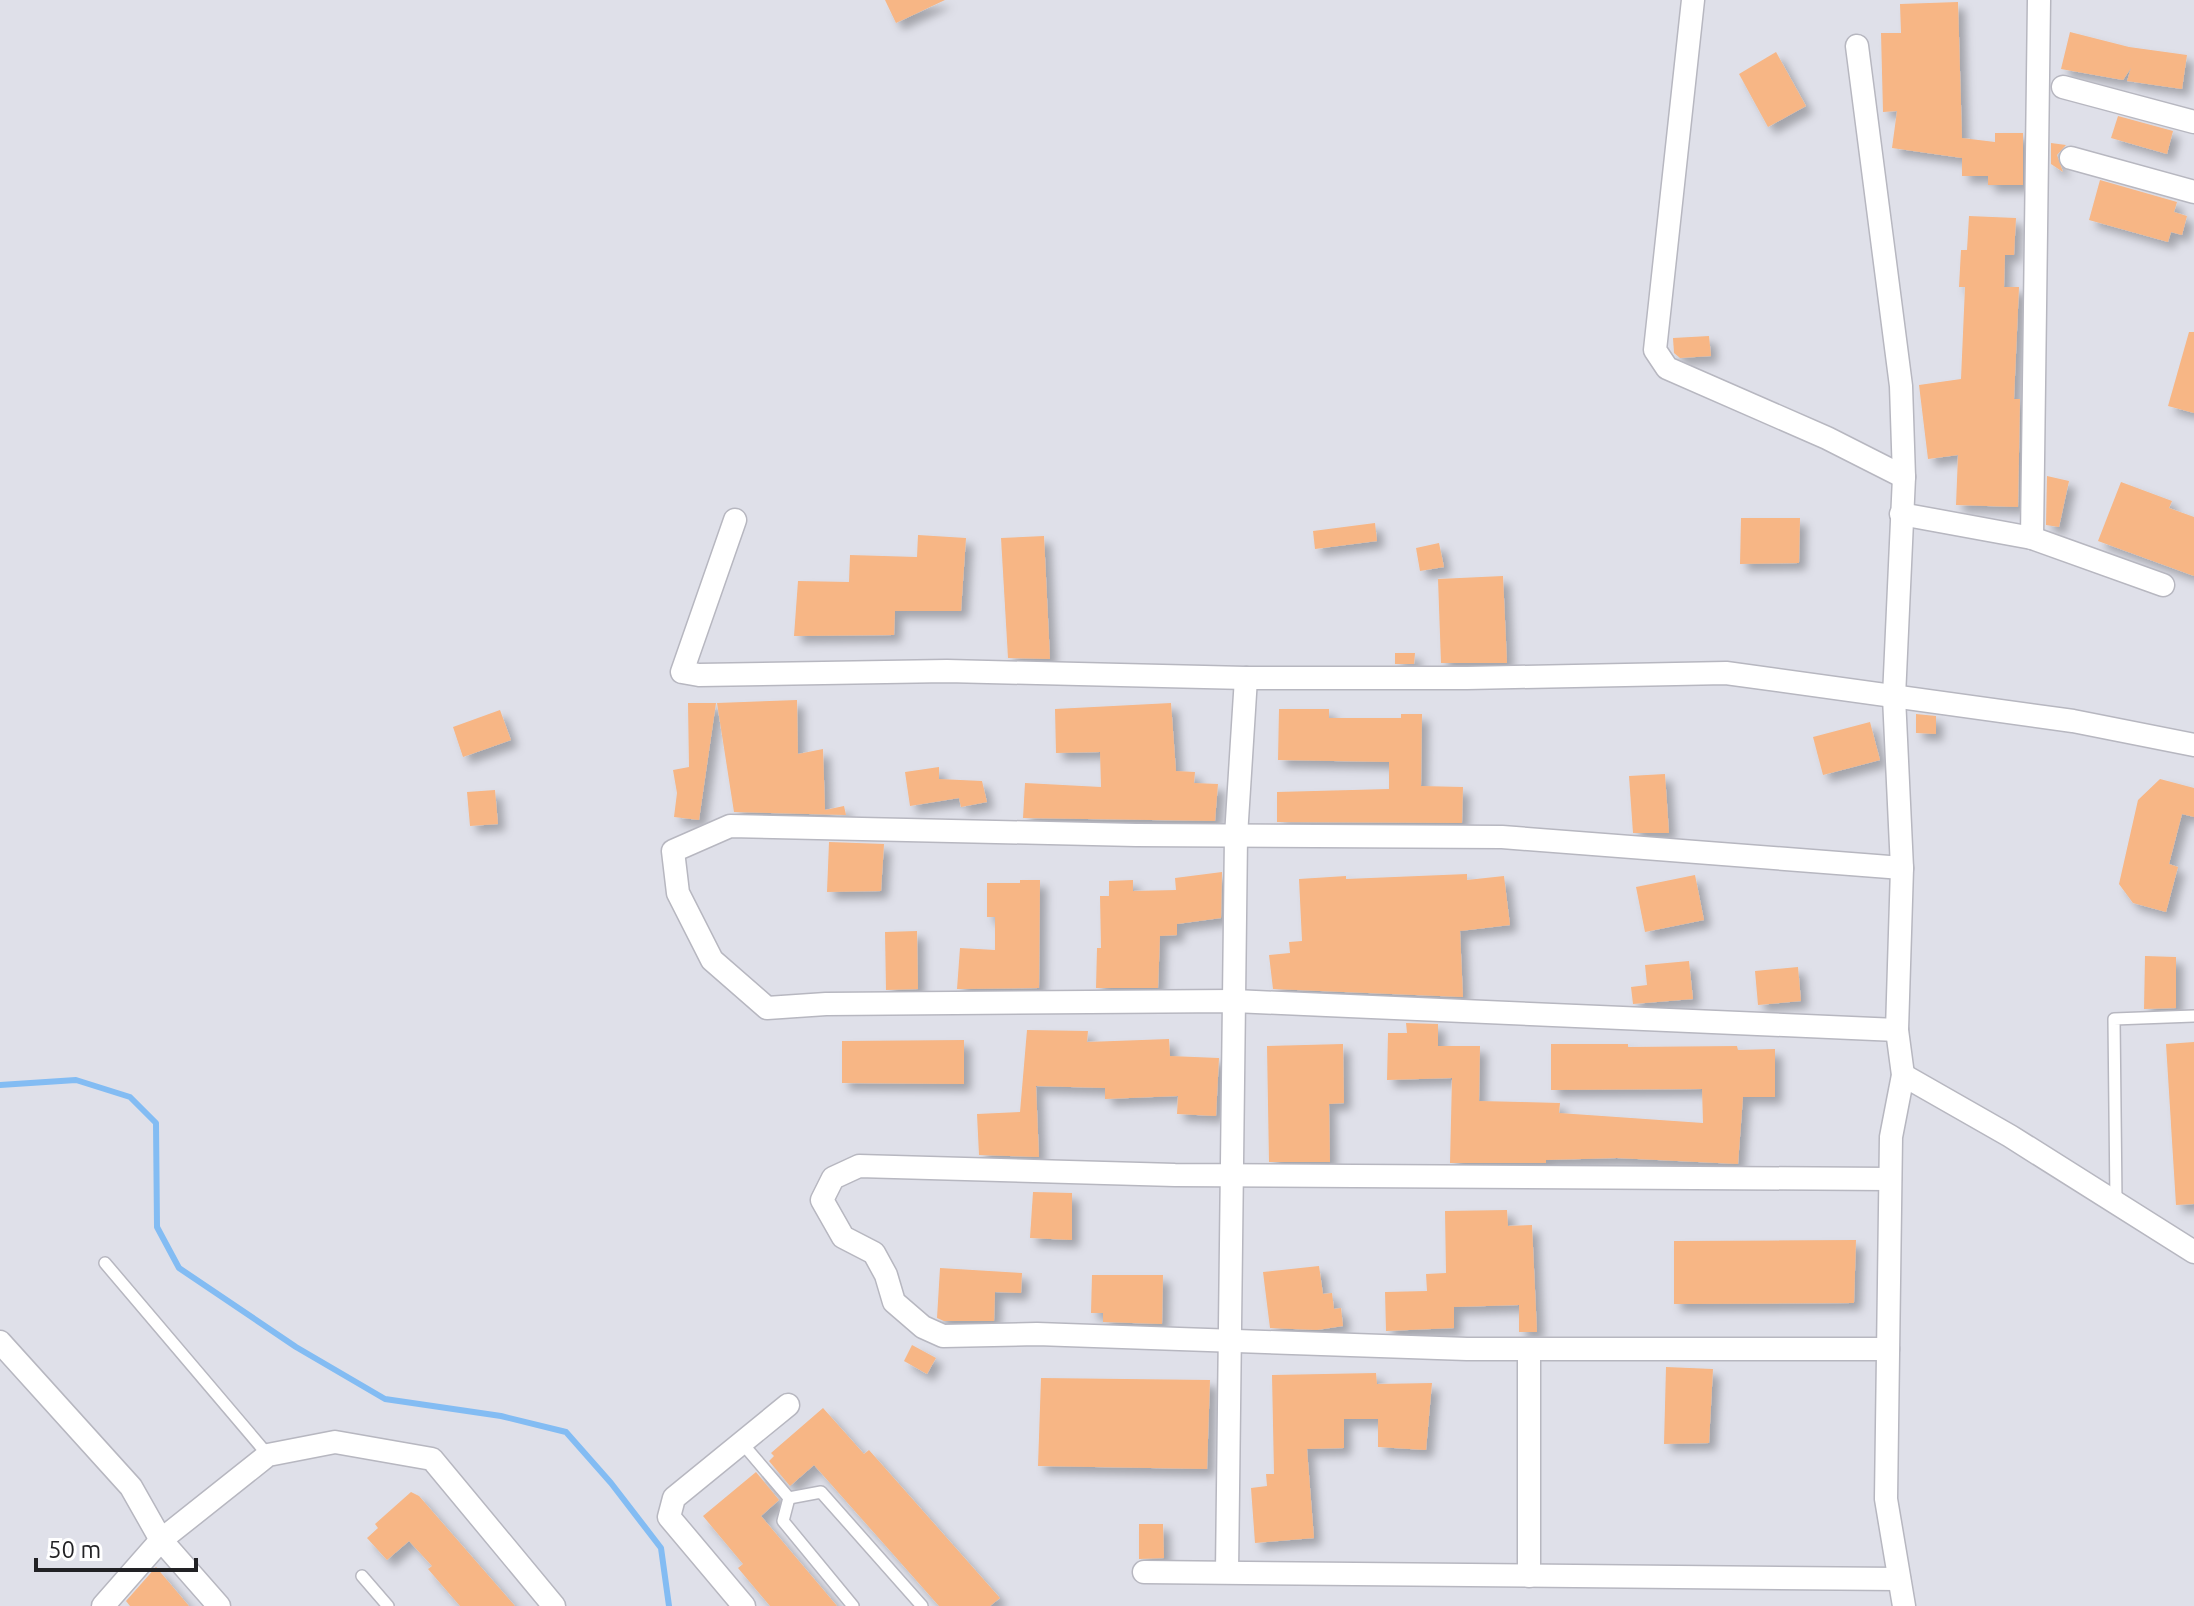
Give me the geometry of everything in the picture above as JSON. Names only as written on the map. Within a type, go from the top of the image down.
[{"type":"street","points":[[1693,0],[1655,350],[1658,358],[1667,368],[1827,438],[1904,477]]},
{"type":"street","points":[[2032,538],[2039,0]]},
{"type":"street","points":[[1857,46],[1901,386],[1904,477],[1894,697],[1902,868],[1897,1030],[1903,1075],[1891,1137],[1886,1499],[1904,1606]]},
{"type":"street","points":[[2063,87],[2194,122]]},
{"type":"street","points":[[2071,158],[2194,192]]},
{"type":"street","points":[[1901,514],[2032,538],[2163,585]]},
{"type":"street","points":[[735,520],[682,672],[699,675],[947,671],[1246,678],[1726,673],[2073,721],[2194,745]]},
{"type":"street","points":[[1227,1572],[1236,836],[1246,678]]},
{"type":"street","points":[[1897,1030],[1234,1001],[826,1004],[767,1008],[712,960],[678,893],[673,851],[730,826],[1236,836],[1502,837],[1902,868]]},
{"type":"street","points":[[1903,1075],[2010,1136],[2194,1252]]},
{"type":"street","points":[[1888,1349],[1529,1349],[1037,1334],[943,1336],[923,1327],[894,1302],[886,1275],[874,1253],[843,1237],[822,1200],[833,1178],[859,1166],[1175,1175],[1890,1179]]},
{"type":"street","points":[[0,1342],[131,1487],[161,1540],[219,1606]]},
{"type":"street","points":[[1529,1349],[1529,1576]]},
{"type":"street","points":[[744,1606],[669,1517],[674,1498],[788,1405]]},
{"type":"street","points":[[103,1606],[161,1540],[268,1455],[335,1442],[432,1459],[554,1606]]},
{"type":"street","points":[[1144,1572],[1899,1579]]},
{"type":"lane","points":[[2116,1202],[2114,1019],[2194,1016]]},
{"type":"lane","points":[[105,1263],[268,1455]]},
{"type":"lane","points":[[742,1443],[789,1498]]},
{"type":"lane","points":[[789,1498],[821,1492],[922,1606]]},
{"type":"lane","points":[[789,1498],[783,1521],[853,1606]]},
{"type":"lane","points":[[362,1576],[388,1606]]},
{"type":"building","points":[[885,0],[945,0],[896,23]]},
{"type":"building","points":[[1958,2],[1962,138],[1995,142],[1995,133],[2023,133],[2023,185],[1988,185],[1988,176],[1962,176],[1962,158],[1892,148],[1897,111],[1883,112],[1881,33],[1901,33],[1900,4]]},
{"type":"building","points":[[2070,32],[2129,47],[2187,55],[2182,89],[2127,81],[2131,68],[2123,80],[2061,69]]},
{"type":"building","points":[[1776,52],[1806,106],[1768,127],[1739,74]]},
{"type":"building","points":[[2118,116],[2173,131],[2167,154],[2111,138]]},
{"type":"building","points":[[2051,143],[2066,145],[2057,155],[2063,172],[2051,164]]},
{"type":"building","points":[[2100,180],[2177,202],[2174,212],[2187,216],[2182,235],[2171,232],[2168,242],[2089,220]]},
{"type":"building","points":[[1969,216],[2016,218],[2014,255],[2005,255],[2004,287],[2019,287],[2014,399],[2020,399],[2018,507],[1956,505],[1958,455],[1928,459],[1919,385],[1961,379],[1965,287],[1959,287],[1961,250],[1967,250]]},
{"type":"building","points":[[2189,332],[2194,332],[2194,413],[2168,406]]},
{"type":"building","points":[[1709,336],[1711,356],[1680,358],[1674,353],[1673,338]]},
{"type":"building","points":[[2047,476],[2069,481],[2059,527],[2046,525]]},
{"type":"building","points":[[2121,482],[2172,501],[2169,508],[2194,517],[2194,576],[2098,541]]},
{"type":"building","points":[[1741,518],[1800,518],[1799,563],[1740,564]]},
{"type":"building","points":[[1375,523],[1377,541],[1315,549],[1313,531]]},
{"type":"building","points":[[918,535],[966,538],[961,611],[895,611],[894,635],[794,636],[798,581],[849,582],[850,555],[917,557]]},
{"type":"building","points":[[1044,536],[1050,659],[1008,658],[1001,538]]},
{"type":"building","points":[[1439,543],[1444,567],[1420,571],[1416,548]]},
{"type":"building","points":[[1503,576],[1507,663],[1441,663],[1438,579]]},
{"type":"building","points":[[1395,653],[1415,653],[1414,664],[1395,664]]},
{"type":"building","points":[[797,700],[798,754],[823,749],[825,810],[844,806],[846,815],[734,812],[717,703]]},
{"type":"building","points":[[688,703],[716,703],[699,820],[674,817],[677,793],[673,770],[689,767]]},
{"type":"building","points":[[1171,703],[1176,771],[1195,772],[1194,783],[1218,784],[1215,821],[1023,818],[1025,783],[1101,787],[1100,752],[1056,753],[1055,709]]},
{"type":"building","points":[[1279,709],[1329,709],[1329,718],[1401,718],[1401,714],[1422,714],[1421,786],[1463,787],[1462,823],[1277,822],[1277,792],[1389,789],[1389,762],[1278,760]]},
{"type":"building","points":[[500,710],[511,740],[463,757],[453,727]]},
{"type":"building","points":[[1916,714],[1936,716],[1936,734],[1916,733]]},
{"type":"building","points":[[1870,722],[1880,760],[1823,775],[1813,737]]},
{"type":"building","points":[[939,767],[939,779],[982,781],[987,802],[961,807],[959,798],[910,806],[905,772]]},
{"type":"building","points":[[1665,774],[1669,833],[1633,833],[1629,776]]},
{"type":"building","points":[[2160,779],[2194,788],[2194,817],[2182,814],[2169,864],[2178,867],[2166,912],[2133,903],[2119,884],[2138,800]]},
{"type":"building","points":[[495,790],[498,824],[470,826],[467,792]]},
{"type":"building","points":[[829,842],[884,844],[881,891],[827,892]]},
{"type":"building","points":[[1222,872],[1221,918],[1177,924],[1177,935],[1160,936],[1158,988],[1096,988],[1097,948],[1101,948],[1100,896],[1109,896],[1109,881],[1133,880],[1133,891],[1176,890],[1175,878]]},
{"type":"building","points":[[1467,874],[1467,880],[1504,876],[1510,925],[1460,931],[1463,997],[1273,989],[1269,955],[1290,953],[1289,942],[1302,941],[1299,879]]},
{"type":"building","points":[[1695,875],[1704,920],[1645,932],[1636,887]]},
{"type":"building","points":[[1020,880],[1040,880],[1039,988],[957,989],[960,948],[995,950],[995,917],[987,917],[987,883],[1020,883]]},
{"type":"building","points":[[917,931],[918,989],[886,990],[885,932]]},
{"type":"building","points":[[2145,956],[2176,957],[2176,1008],[2144,1009]]},
{"type":"building","points":[[1689,961],[1693,999],[1633,1004],[1631,987],[1647,985],[1645,965]]},
{"type":"building","points":[[1798,967],[1801,1001],[1758,1005],[1755,971]]},
{"type":"building","points":[[1406,1023],[1438,1024],[1438,1046],[1480,1046],[1479,1101],[1560,1103],[1559,1113],[1703,1123],[1702,1089],[1551,1090],[1551,1044],[1775,1049],[1775,1097],[1743,1097],[1738,1164],[1617,1158],[1546,1160],[1546,1163],[1450,1163],[1452,1078],[1387,1080],[1388,1033],[1407,1033]]},
{"type":"building","points":[[1027,1030],[1088,1031],[1087,1042],[1169,1039],[1170,1056],[1219,1058],[1216,1116],[1177,1114],[1178,1096],[1105,1099],[1105,1088],[1036,1086],[1039,1157],[979,1155],[977,1114],[1020,1112]]},
{"type":"building","points":[[964,1040],[964,1084],[842,1083],[842,1041]]},
{"type":"building","points":[[2194,1042],[2194,1204],[2176,1205],[2166,1044]]},
{"type":"building","points":[[1343,1044],[1344,1103],[1329,1104],[1330,1162],[1269,1162],[1267,1046]]},
{"type":"building","points":[[1033,1192],[1072,1193],[1072,1240],[1030,1238]]},
{"type":"building","points":[[1507,1210],[1508,1226],[1532,1225],[1537,1332],[1519,1332],[1519,1305],[1454,1307],[1454,1328],[1386,1331],[1385,1292],[1427,1291],[1426,1274],[1446,1273],[1445,1211]]},
{"type":"building","points":[[1856,1240],[1854,1303],[1674,1304],[1674,1241]]},
{"type":"building","points":[[1319,1266],[1323,1294],[1332,1293],[1334,1309],[1341,1308],[1343,1326],[1317,1330],[1270,1328],[1263,1272]]},
{"type":"building","points":[[940,1268],[1022,1273],[1021,1293],[995,1292],[994,1321],[944,1321],[937,1318]]},
{"type":"building","points":[[1092,1275],[1163,1275],[1162,1324],[1103,1322],[1103,1313],[1091,1313]]},
{"type":"building","points":[[912,1345],[936,1358],[927,1374],[904,1361]]},
{"type":"building","points":[[1666,1367],[1713,1369],[1709,1443],[1664,1444]]},
{"type":"building","points":[[1376,1373],[1377,1384],[1432,1383],[1426,1450],[1378,1447],[1378,1419],[1344,1419],[1344,1448],[1307,1449],[1314,1538],[1255,1543],[1251,1488],[1267,1486],[1266,1474],[1274,1474],[1272,1375]]},
{"type":"building","points":[[1041,1378],[1210,1380],[1207,1469],[1038,1466]]},
{"type":"building","points":[[823,1408],[864,1454],[869,1450],[1000,1598],[990,1606],[939,1606],[814,1465],[790,1486],[769,1461],[774,1456],[771,1453]]},
{"type":"building","points":[[756,1472],[779,1500],[761,1516],[837,1606],[770,1606],[738,1568],[743,1564],[703,1516]]},
{"type":"building","points":[[411,1492],[419,1496],[515,1606],[460,1606],[428,1569],[432,1566],[409,1541],[387,1560],[367,1538],[378,1528],[375,1524]]},
{"type":"building","points":[[1139,1524],[1163,1524],[1164,1558],[1139,1559]]},
{"type":"building","points":[[156,1567],[189,1606],[130,1606],[126,1601]]},
{"type":"waterway","points":[[0,1085],[76,1080],[130,1097],[156,1123],[157,1227],[179,1268],[296,1347],[385,1399],[501,1416],[566,1432],[611,1483],[661,1548],[669,1606]]}]
